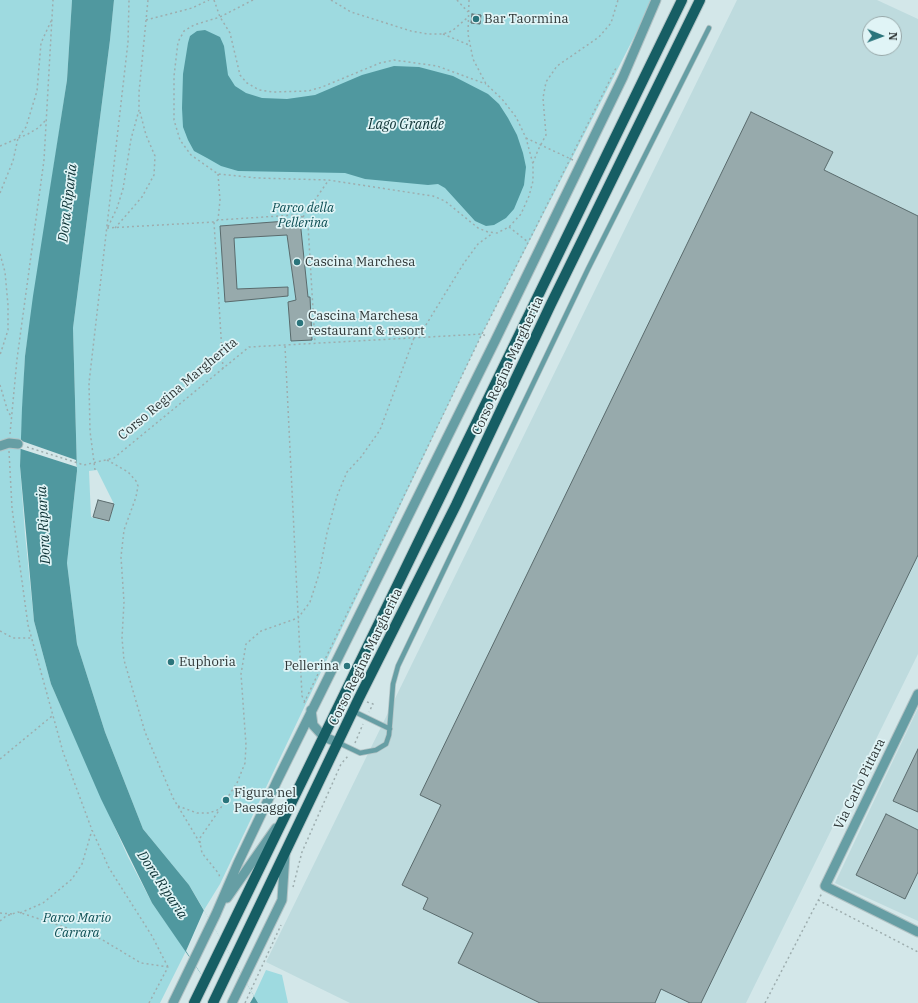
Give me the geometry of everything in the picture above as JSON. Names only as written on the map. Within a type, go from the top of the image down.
[{"type":"main road","points":[[672,21],[676,0]]},
{"type":"main road","name":"Corso Regina Margherita","points":[[195,1002],[682,0]]},
{"type":"main road","name":"Corso Regina Margherita","points":[[213,1003],[240,944],[339,743],[353,711],[456,506],[551,304],[700,0]]},
{"type":"street","name":"Corso Regina Margherita","points":[[172,1003],[216,914],[306,706],[495,341],[623,77],[656,0]]},
{"type":"street","name":"Via Carlo Pittara","points":[[825,886],[918,694]]},
{"type":"street","name":"Corso Regina Margherita","points":[[306,706],[313,724],[324,737],[339,743]]},
{"type":"street","name":"Corso Regina Margherita","points":[[216,914],[290,806]]},
{"type":"street","name":"Corso Regina Margherita","points":[[232,1003],[282,900],[285,854]]},
{"type":"street","points":[[825,886],[918,932]]},
{"type":"lane","points":[[339,743],[360,753],[376,750],[386,744],[390,729],[391,702],[398,666],[588,269],[708,28]]},
{"type":"lane","points":[[353,711],[390,729]]},
{"type":"path","points":[[53,0],[44,160],[17,359],[9,444],[12,508],[23,597],[31,638],[52,716],[92,830],[109,868],[152,936],[168,967]]},
{"type":"path","points":[[95,470],[90,431],[89,384],[128,42],[129,0]]},
{"type":"path","points":[[107,228],[117,208],[123,189],[131,139],[139,110],[148,0]]},
{"type":"path","points":[[146,20],[192,8],[209,0]]},
{"type":"path","points":[[214,0],[220,17],[230,33],[240,75],[247,83],[259,90],[273,92],[308,91],[322,87],[380,63],[394,60],[437,66],[486,84]]},
{"type":"path","points":[[253,0],[220,17],[194,25],[184,31],[178,42],[174,120],[180,140],[191,155],[218,174],[257,178],[328,180],[433,196],[445,201],[478,228],[493,233]]},
{"type":"path","points":[[331,0],[351,12],[411,31],[443,34],[469,46]]},
{"type":"path","points":[[457,0],[468,12]]},
{"type":"path","points":[[220,884],[219,874],[202,853],[200,838],[237,784],[245,763],[246,738],[241,674],[246,644],[260,630],[298,618],[310,602],[319,574],[337,496],[347,472],[361,457],[380,430],[414,338],[424,328],[464,263],[478,244],[493,233],[497,233],[509,226],[522,214],[529,196],[533,180],[533,164],[526,138],[516,117],[486,84],[473,59],[469,46],[469,0]]},
{"type":"path","points":[[533,164],[547,130],[543,98],[546,82],[557,66],[599,37],[611,22],[618,0]]},
{"type":"path","points":[[0,193],[13,160],[18,138],[26,127],[37,91],[41,43],[53,18]]},
{"type":"path","points":[[443,34],[452,31],[468,18]]},
{"type":"path","points":[[306,706],[482,334],[619,62]]},
{"type":"path","points":[[115,228],[142,196],[154,175],[154,156],[139,110]]},
{"type":"path","points":[[0,146],[38,128],[47,119]]},
{"type":"path","points":[[526,138],[580,164]]},
{"type":"path","points":[[218,174],[220,200],[218,220]]},
{"type":"path","points":[[303,217],[328,180]]},
{"type":"path","points":[[107,228],[214,222],[218,220],[295,216],[303,217]]},
{"type":"path","points":[[303,217],[308,225],[316,343]]},
{"type":"path","points":[[214,222],[223,369]]},
{"type":"path","points":[[509,226],[528,242]]},
{"type":"path","points":[[0,254],[5,272],[8,305],[8,330],[0,355]]},
{"type":"path","name":"Corso Regina Margherita","points":[[9,444],[84,465],[114,458],[249,346],[285,346],[482,334],[495,341]]},
{"type":"path","points":[[285,346],[302,696],[306,706]]},
{"type":"path","points":[[0,385],[8,412],[12,418]]},
{"type":"path","points":[[107,460],[128,472],[136,481],[138,486],[136,497],[124,530],[122,552],[124,660],[145,732],[178,806],[200,843]]},
{"type":"path","points":[[0,631],[13,638],[31,638]]},
{"type":"path","points":[[292,888],[302,852],[342,764],[348,758],[373,704]]},
{"type":"path","points":[[0,759],[52,716]]},
{"type":"path","points":[[178,806],[197,814],[209,813],[220,808]]},
{"type":"path","points":[[0,914],[20,913],[43,903],[72,879],[82,864],[92,830]]},
{"type":"path","points":[[765,1003],[825,886]]},
{"type":"path","points":[[818,900],[918,952]]},
{"type":"path","points":[[20,913],[101,939],[141,963],[168,967]]},
{"type":"path","points":[[0,921],[14,914]]},
{"type":"path","points":[[244,1003],[282,923]]},
{"type":"path","points":[[149,1003],[168,967]]},
{"type":"shaded area","points":[[737,0],[877,0],[918,19],[918,654],[746,1003],[350,1003],[266,962]]},
{"type":"shaded area","points":[[918,708],[918,921],[835,883]]},
{"type":"green space","name":"Parco Mario Carrara","points":[[0,0],[72,0],[67,80],[25,356],[20,466],[25,534],[34,621],[51,684],[128,857],[152,903],[186,951],[160,1003],[0,1003]]},
{"type":"green space","name":"Parco della Pellerina","points":[[114,0],[653,0],[482,334],[220,884],[204,910],[189,885],[143,829],[105,732],[77,644],[67,563],[77,471],[73,328]],"holes":[[[97,470],[114,504],[109,522],[91,517],[89,471]]]},
{"type":"green space","points":[[266,970],[282,975],[288,1003],[258,1003],[254,996]]},
{"type":"water","name":"Dora Riparia","points":[[72,0],[114,0],[73,328],[77,471],[67,563],[77,644],[105,732],[143,829],[189,885],[258,1003],[221,1003],[152,903],[101,799],[51,684],[34,621],[20,466],[25,356],[67,80]]},
{"type":"water","name":"Lago Grande","points":[[205,30],[220,37],[224,46],[228,75],[235,86],[246,93],[262,98],[287,99],[315,95],[362,75],[394,66],[419,67],[453,76],[488,94],[499,104],[508,118],[517,135],[523,153],[526,167],[524,185],[514,209],[506,218],[494,225],[486,226],[475,221],[445,188],[438,184],[428,185],[365,179],[345,173],[238,171],[221,166],[194,151],[183,127],[183,74],[190,36],[197,31]]},
{"type":"pier","points":[[19,440],[76,460],[77,467],[18,448]]},
{"type":"pier","points":[[204,910],[254,996],[250,1003],[220,1003],[186,951]]},
{"type":"building","name":"Bar Taormina","points":[[472,14],[481,15],[480,24],[471,23]]},
{"type":"building","points":[[751,112],[833,152],[824,170],[918,216],[918,555],[701,1003],[690,1003],[661,989],[655,1003],[540,1003],[458,963],[473,933],[423,909],[428,898],[402,885],[441,805],[420,795]]},
{"type":"building","name":"Cascina Marchesa","points":[[300,220],[308,297],[310,297],[312,340],[291,341],[288,302],[296,300],[287,235],[234,238],[237,289],[288,287],[288,296],[225,302],[220,226]]},
{"type":"building","points":[[98,500],[114,504],[109,521],[93,517]]},
{"type":"building","points":[[918,749],[918,812],[893,801]]},
{"type":"building","points":[[886,814],[918,830],[918,872],[905,899],[856,875]]},
{"type":"place","name":"Bar Taormina","points":[[476,19]]},
{"type":"place","name":"Cascina Marchesa","points":[[297,262]]},
{"type":"place","name":"Cascina Marchesa restaurant & resort","points":[[300,323]]},
{"type":"place","name":"Euphoria","points":[[171,662]]},
{"type":"place","name":"Pellerina","points":[[347,666]]},
{"type":"place","name":"Figura nel Paesaggio","points":[[226,800]]}]
